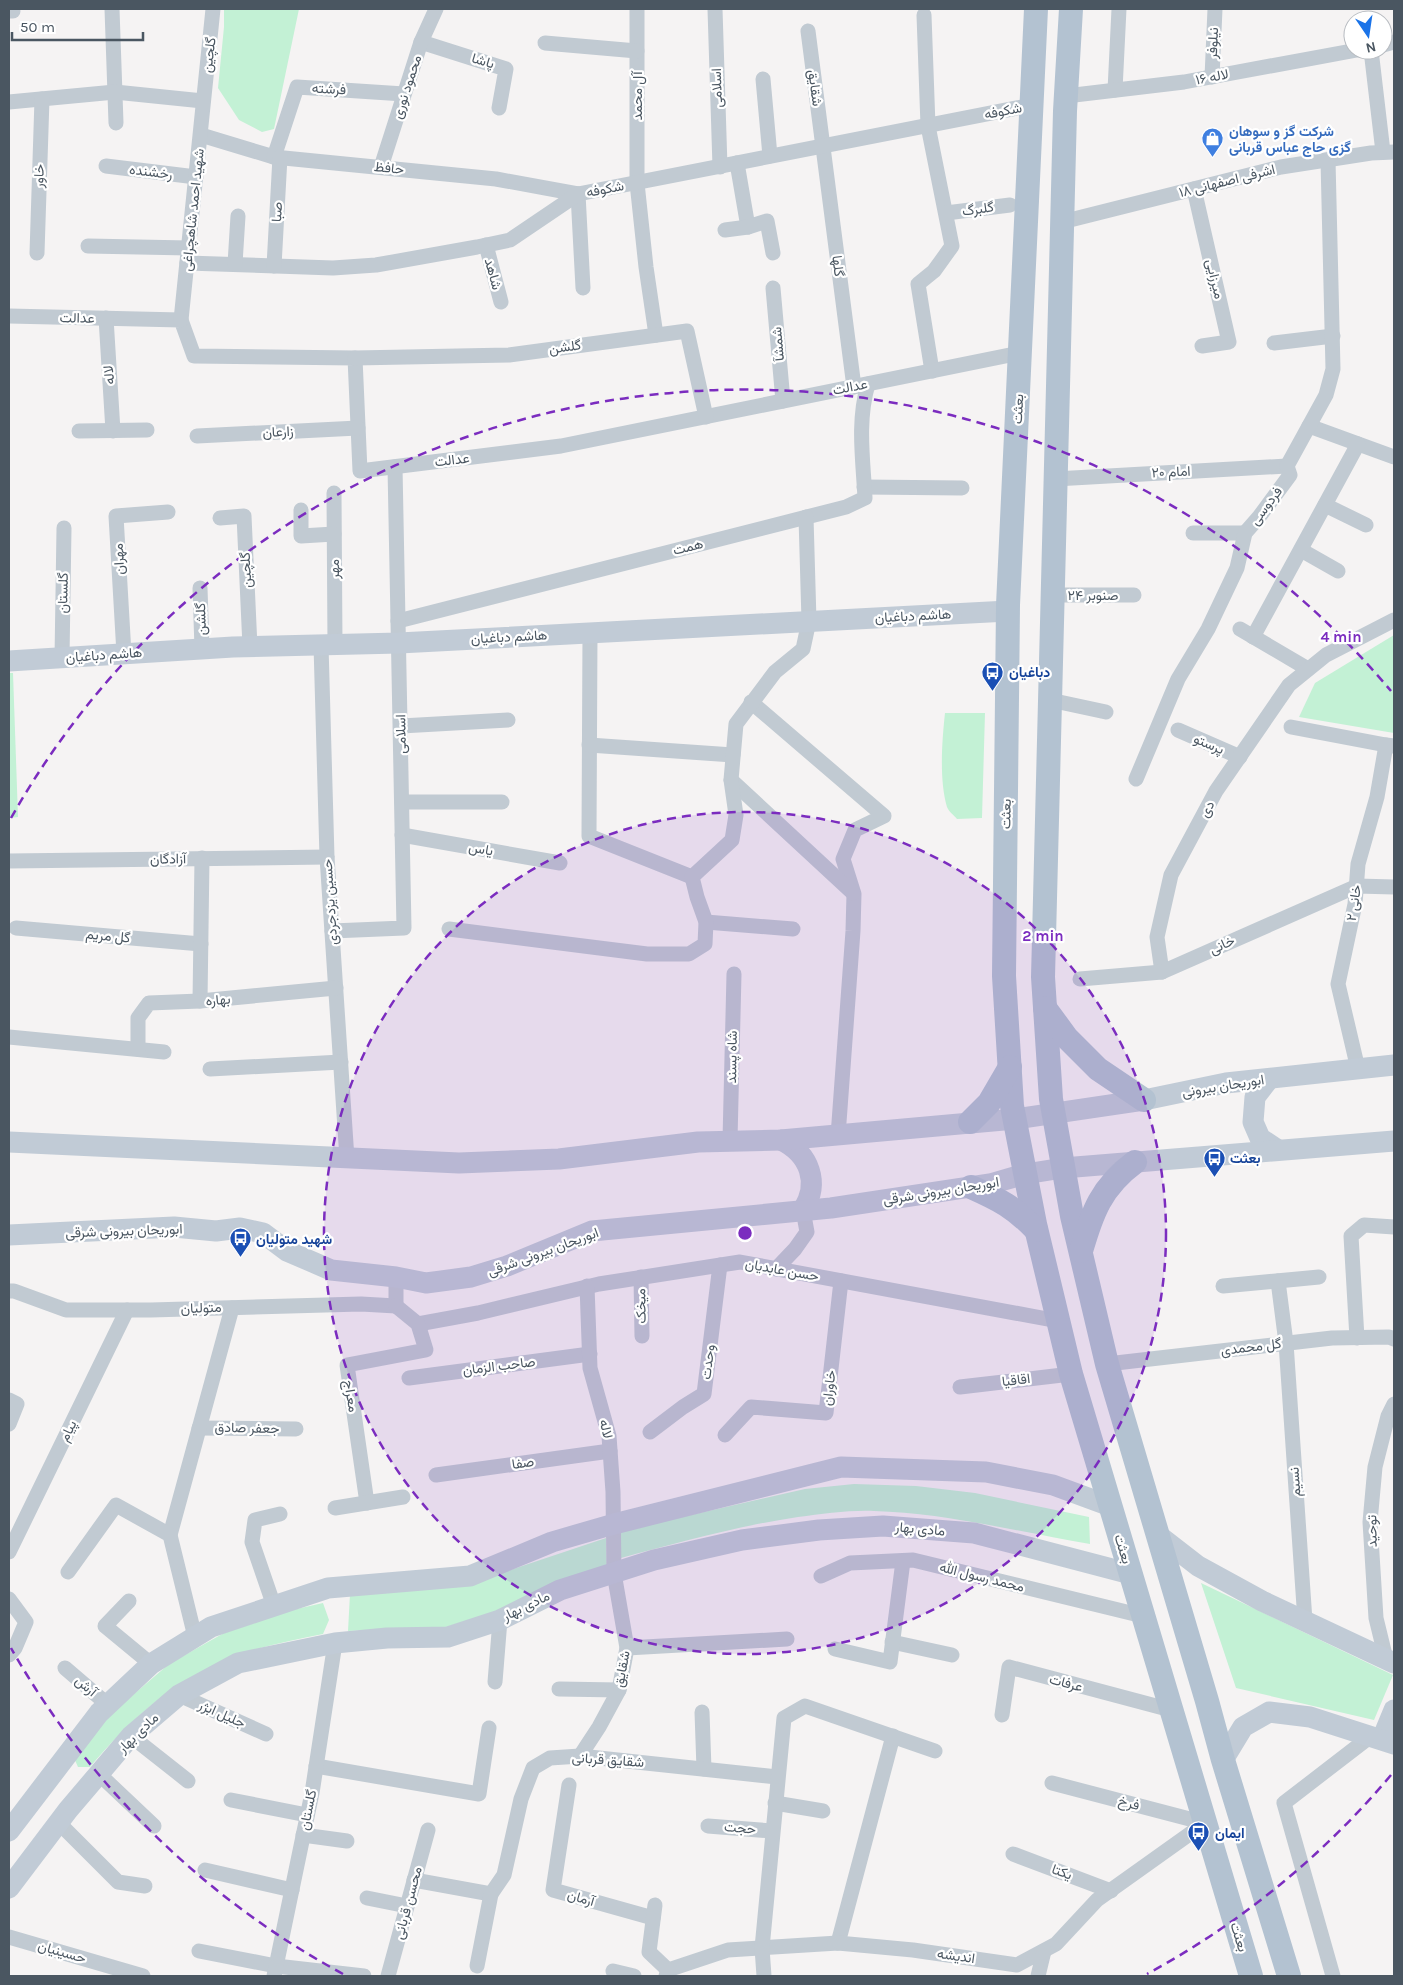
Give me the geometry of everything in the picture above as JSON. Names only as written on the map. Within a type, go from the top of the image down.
[{"type":"main road","name":"بعثت","points":[[1036,9],[1008,611],[1004,976],[1014,1119],[1036,1230],[1071,1374],[1251,1976]]},
{"type":"main road","points":[[1071,9],[1062,222],[1043,977],[1051,1099],[1063,1168],[1107,1364],[1223,1760],[1289,1976]]},
{"type":"main road","points":[[1045,1008],[1067,1038],[1098,1069],[1144,1100]]},
{"type":"main road","points":[[970,1122],[989,1103],[1010,1067]]},
{"type":"main road","points":[[1081,1253],[1092,1215],[1105,1190],[1121,1172],[1135,1162]]},
{"type":"main road","points":[[971,1187],[1002,1200],[1019,1212],[1036,1230]]},
{"type":"street","points":[[112,9],[116,123]]},
{"type":"street","name":"گلچین","points":[[203,101],[213,9]]},
{"type":"street","name":"محمود نوری","points":[[381,167],[421,42],[436,9]]},
{"type":"street","name":"آل محمد","points":[[637,9],[637,183],[656,335]]},
{"type":"street","name":"اسلامی","points":[[715,9],[720,166]]},
{"type":"street","points":[[1115,90],[1119,9]]},
{"type":"street","name":"نیلوفر","points":[[1212,77],[1215,9]]},
{"type":"street","points":[[924,15],[928,126],[952,246],[934,271],[918,284],[932,371]]},
{"type":"street","name":"شقایق","points":[[808,31],[822,146]]},
{"type":"street","name":"پاشا","points":[[421,42],[506,69],[499,108]]},
{"type":"street","points":[[545,43],[637,51]]},
{"type":"street","name":"لاله ۱۶","points":[[1066,96],[1212,77],[1343,53]]},
{"type":"street","points":[[1373,60],[1389,152]]},
{"type":"street","points":[[763,79],[770,156]]},
{"type":"street","name":"فرشته","points":[[277,157],[297,88],[404,94]]},
{"type":"street","points":[[9,102],[115,92],[203,101]]},
{"type":"street","name":"خاور","points":[[37,253],[42,99]]},
{"type":"street","name":"شهید احمد شاهچراغی","points":[[181,320],[203,101]]},
{"type":"street","name":"شکوفه","points":[[88,246],[188,255],[235,264],[333,268],[376,265],[510,240],[578,194],[1032,105]]},
{"type":"street","name":"حافظ","points":[[201,135],[277,157],[496,179],[578,194]]},
{"type":"street","name":"گلها","points":[[822,146],[861,385]]},
{"type":"street","name":"اشرفی اصفهانی ۱۸","points":[[1062,222],[1281,168],[1389,152]]},
{"type":"street","name":"صبا","points":[[274,266],[277,157]]},
{"type":"street","name":"فردوسی","points":[[1136,779],[1178,679],[1208,629],[1237,568],[1245,533],[1290,475],[1287,466],[1326,395],[1334,369],[1328,160]]},
{"type":"street","points":[[737,163],[748,227]]},
{"type":"street","name":"رخشنده","points":[[106,166],[196,177]]},
{"type":"street","name":"میرزایی","points":[[1194,189],[1229,342],[1202,346]]},
{"type":"street","points":[[578,194],[583,288]]},
{"type":"street","name":"گلبرگ","points":[[946,213],[1010,205]]},
{"type":"street","points":[[235,264],[238,216]]},
{"type":"street","points":[[726,230],[748,227],[767,221],[773,253]]},
{"type":"street","name":"شاهد","points":[[486,245],[501,302]]},
{"type":"street","name":"شمشآ","points":[[773,288],[783,401]]},
{"type":"street","name":"عدالت","points":[[9,316],[181,320]]},
{"type":"street","name":"لاله","points":[[106,318],[113,431]]},
{"type":"street","points":[[181,320],[194,356],[356,358]]},
{"type":"street","name":"گلشن","points":[[356,358],[509,355],[687,331],[706,417]]},
{"type":"street","points":[[1274,343],[1333,336]]},
{"type":"street","name":"عدالت","points":[[356,358],[360,471],[561,446],[1020,353]]},
{"type":"street","points":[[861,385],[861,440],[864,487],[962,488]]},
{"type":"street","points":[[1309,426],[1394,457]]},
{"type":"street","name":"زارعان","points":[[197,436],[358,428]]},
{"type":"street","points":[[79,431],[147,430]]},
{"type":"street","points":[[1253,637],[1358,444]]},
{"type":"street","name":"امام ۲۰","points":[[1055,478],[1287,466]]},
{"type":"street","name":"اسلامی","points":[[332,931],[404,928],[395,467]]},
{"type":"street","name":"همت","points":[[398,621],[846,507],[865,498],[864,487]]},
{"type":"street","name":"مهر","points":[[328,644],[334,534],[334,493]]},
{"type":"street","points":[[1325,505],[1366,525]]},
{"type":"street","points":[[301,510],[301,536],[334,534]]},
{"type":"street","name":"مهران","points":[[124,654],[116,516],[168,512]]},
{"type":"street","name":"گلچین","points":[[220,518],[244,516],[250,647]]},
{"type":"street","points":[[692,878],[732,840],[736,814],[731,780],[736,724],[775,672],[803,649],[809,621],[806,517]]},
{"type":"street","name":"گلستان","points":[[62,658],[64,528]]},
{"type":"street","points":[[1193,533],[1245,533]]},
{"type":"street","points":[[1301,550],[1338,571]]},
{"type":"street","name":"گلشن","points":[[200,588],[202,649]]},
{"type":"street","name":"صنوبر ۲۴","points":[[1052,595],[1134,595]]},
{"type":"street","name":"هاشم دباغیان","points":[[9,661],[202,649],[399,643],[1008,611]]},
{"type":"street","name":"دی","points":[[1162,972],[1157,937],[1171,875],[1216,791],[1289,685],[1326,655],[1394,620]]},
{"type":"street","points":[[1240,629],[1308,669]]},
{"type":"street","points":[[590,633],[589,836],[692,878]]},
{"type":"street","name":"حسین یزدجردی","points":[[328,644],[327,857],[347,1159]]},
{"type":"street","points":[[1050,700],[1106,712]]},
{"type":"street","points":[[751,702],[884,816],[856,830],[843,859],[854,894],[853,932],[838,1136]]},
{"type":"street","points":[[401,726],[508,720]]},
{"type":"street","points":[[1291,727],[1390,746]]},
{"type":"street","name":"پرستو","points":[[1178,730],[1240,757]]},
{"type":"street","points":[[589,745],[733,755]]},
{"type":"street","name":"خانی ۲","points":[[1358,1069],[1338,984],[1357,886],[1358,864],[1390,746]]},
{"type":"street","points":[[731,780],[854,894]]},
{"type":"street","points":[[402,802],[502,802]]},
{"type":"street","name":"یاس","points":[[402,835],[560,863]]},
{"type":"street","name":"آزادگان","points":[[9,861],[327,857]]},
{"type":"street","points":[[200,1001],[202,858]]},
{"type":"street","points":[[448,929],[648,954],[690,954],[705,944],[706,922],[692,878]]},
{"type":"street","points":[[1357,886],[1394,887]]},
{"type":"street","name":"خانی","points":[[1080,979],[1162,972],[1357,886]]},
{"type":"street","points":[[706,922],[794,929]]},
{"type":"street","name":"گل مریم","points":[[16,928],[201,944]]},
{"type":"street","name":"شاه پسند","points":[[730,1140],[734,974]]},
{"type":"street","name":"بهاره","points":[[138,1049],[138,1018],[149,1003],[200,1001],[336,988]]},
{"type":"street","points":[[9,1037],[164,1052]]},
{"type":"street","points":[[210,1069],[341,1062]]},
{"type":"street","name":"ابوریحان بیرونی","points":[[1014,1119],[1144,1100],[1226,1083],[1394,1065]]},
{"type":"street","points":[[1269,1079],[1255,1097],[1253,1122],[1260,1138],[1278,1150]]},
{"type":"street","points":[[9,1142],[460,1163],[559,1159],[698,1142],[782,1140],[838,1136],[1014,1119]]},
{"type":"street","points":[[776,1269],[808,1232],[803,1210],[808,1202],[812,1184],[808,1166],[797,1150],[782,1140]]},
{"type":"street","points":[[1063,1168],[1394,1141]]},
{"type":"street","name":"ابوریحان بیرونی شرقی","points":[[9,1235],[174,1227],[216,1231],[240,1228],[263,1233],[287,1251],[332,1270],[396,1277],[426,1283],[471,1277],[507,1266],[592,1231],[831,1208],[990,1184],[1025,1174],[1063,1168]]},
{"type":"street","points":[[1356,1338],[1351,1236],[1364,1225],[1394,1227]]},
{"type":"street","name":"حسن عابدیان","points":[[418,1324],[478,1313],[587,1286],[740,1262],[1058,1321]]},
{"type":"street","name":"وحدت","points":[[650,1432],[704,1394],[720,1265]]},
{"type":"street","points":[[396,1277],[396,1306],[418,1324]]},
{"type":"street","name":"میخک","points":[[641,1277],[642,1336]]},
{"type":"street","points":[[1223,1286],[1319,1277]]},
{"type":"street","name":"خاوران","points":[[725,1435],[751,1407],[826,1413],[841,1280]]},
{"type":"street","name":"نسیم","points":[[1278,1281],[1286,1343],[1305,1621]]},
{"type":"street","name":"لاله","points":[[587,1286],[590,1368],[609,1436],[614,1524],[614,1573]]},
{"type":"street","name":"متولیان","points":[[9,1291],[14,1290],[66,1310],[360,1304],[396,1306]]},
{"type":"street","points":[[195,1637],[170,1535],[232,1308]]},
{"type":"street","name":"پیام","points":[[9,1552],[127,1310]]},
{"type":"street","name":"معراج","points":[[367,1503],[347,1365],[426,1350],[418,1324]]},
{"type":"street","name":"گل محمدی","points":[[1107,1364],[1332,1338],[1389,1337],[1394,1340]]},
{"type":"street","name":"صاحب الزمان","points":[[409,1378],[590,1354]]},
{"type":"street","name":"اقاقیا","points":[[960,1387],[1071,1374]]},
{"type":"street","points":[[9,1424],[13,1402]]},
{"type":"street","name":"توحید","points":[[1390,1661],[1376,1618],[1370,1522],[1375,1467],[1388,1416],[1394,1404]]},
{"type":"street","name":"جعفر صادق","points":[[199,1428],[296,1429]]},
{"type":"street","name":"صفا","points":[[436,1475],[610,1450]]},
{"type":"street","points":[[9,1831],[98,1712],[151,1664],[211,1627],[328,1588],[470,1576],[552,1542],[614,1524],[841,1467],[986,1472],[1053,1485],[1110,1506]]},
{"type":"street","points":[[335,1508],[403,1497]]},
{"type":"street","points":[[68,1572],[116,1505],[170,1535]]},
{"type":"street","points":[[274,1606],[252,1542],[255,1520],[280,1514]]},
{"type":"street","name":"مادی بهار","points":[[9,1888],[58,1822],[131,1736],[178,1695],[238,1663],[335,1643],[387,1638],[448,1637],[500,1620],[560,1590],[654,1560],[742,1540],[819,1530],[883,1526],[974,1533],[1131,1574]]},
{"type":"street","points":[[1158,1535],[1198,1566],[1262,1601],[1390,1661]]},
{"type":"street","name":"محمد رسول الله","points":[[821,1576],[850,1563],[913,1560],[1143,1616]]},
{"type":"street","points":[[835,1649],[890,1662],[903,1561]]},
{"type":"street","name":"شقایق","points":[[580,1756],[599,1727],[619,1690],[627,1648],[614,1573]]},
{"type":"street","points":[[9,1599],[26,1622],[15,1648],[9,1655]]},
{"type":"street","points":[[129,1601],[105,1626],[151,1664]]},
{"type":"street","points":[[495,1682],[500,1620]]},
{"type":"street","points":[[627,1648],[787,1639]]},
{"type":"street","points":[[892,1642],[952,1655]]},
{"type":"street","name":"گلستان","points":[[275,1971],[316,1766],[335,1643]]},
{"type":"street","name":"عرفات","points":[[1002,1715],[1008,1667],[1171,1710]]},
{"type":"street","name":"آرش","points":[[65,1668],[107,1704]]},
{"type":"street","points":[[559,1689],[619,1690]]},
{"type":"street","name":"جلیل ابژر","points":[[178,1695],[266,1734]]},
{"type":"street","points":[[764,1976],[762,1948],[774,1803],[784,1718],[805,1706],[935,1751]]},
{"type":"street","points":[[1333,1976],[1284,1803],[1382,1740],[1394,1710]]},
{"type":"street","points":[[702,1712],[704,1769]]},
{"type":"street","points":[[1223,1760],[1243,1727],[1269,1712],[1310,1717],[1382,1740]]},
{"type":"street","points":[[316,1766],[478,1794],[489,1728]]},
{"type":"street","points":[[131,1736],[188,1782]]},
{"type":"street","points":[[838,1943],[893,1736]]},
{"type":"street","name":"شقایق قربانی","points":[[491,1894],[504,1875],[521,1799],[533,1768],[550,1758],[580,1756],[777,1776]]},
{"type":"street","points":[[99,1774],[154,1826]]},
{"type":"street","name":"فرخ","points":[[1052,1783],[1205,1823]]},
{"type":"street","name":"آرمان","points":[[569,1785],[554,1890],[654,1911],[649,1952],[667,1973]]},
{"type":"street","points":[[231,1800],[307,1815]]},
{"type":"street","points":[[774,1803],[823,1811]]},
{"type":"street","points":[[58,1822],[118,1882],[145,1886]]},
{"type":"street","name":"اندیشه","points":[[667,1973],[728,1950],[838,1943],[913,1950],[1017,1965],[1056,1944],[1097,1900],[1205,1823]]},
{"type":"street","name":"حجت","points":[[708,1826],[772,1831]]},
{"type":"street","name":"محسن قربانی","points":[[388,1976],[428,1830]]},
{"type":"street","points":[[303,1835],[347,1841]]},
{"type":"street","name":"یکتا","points":[[1013,1854],[1110,1890]]},
{"type":"street","points":[[205,1870],[292,1890]]},
{"type":"street","points":[[414,1880],[491,1894],[477,1966]]},
{"type":"street","points":[[367,1898],[407,1906]]},
{"type":"street","name":"حسینیان","points":[[9,1936],[143,1976]]},
{"type":"street","points":[[199,1951],[275,1971],[364,1976]]},
{"type":"street","points":[[1038,1976],[1044,1951]]},
{"type":"street","points":[[613,1970],[634,1976]]},
{"type":"green space","points":[[224,9],[299,9],[274,129],[262,132],[239,120],[218,88]]},
{"type":"green space","points":[[1394,635],[1394,733],[1299,717],[1315,683]]},
{"type":"green space","points":[[9,673],[13,673],[18,817],[9,818]]},
{"type":"green space","points":[[945,713],[985,713],[982,818],[957,819],[947,807],[942,773]]},
{"type":"green space","points":[[854,1484],[916,1486],[975,1493],[1089,1517],[1090,1544],[928,1515],[901,1512],[855,1511],[798,1517],[753,1525],[621,1558],[621,1531],[805,1489]]},
{"type":"green space","points":[[606,1538],[607,1568],[496,1612],[446,1627],[348,1631],[350,1594],[474,1582]]},
{"type":"green space","points":[[1201,1583],[1393,1675],[1374,1720],[1236,1688]]},
{"type":"green space","points":[[323,1603],[329,1620],[323,1634],[256,1649],[220,1662],[172,1690],[143,1712],[90,1767],[78,1767],[70,1749],[169,1664],[224,1633],[292,1610]]},
{"type":"place","name":"شرکت گز و سوهان گزی حاج عباس قربانی","points":[[1213,158]]},
{"type":"place","name":"دباغیان","points":[[993,691]]},
{"type":"place","name":"بعثت","points":[[1214,1177]]},
{"type":"place","name":"شهید متولیان","points":[[240,1258]]},
{"type":"place","name":"ایمان","points":[[1199,1852]]}]
